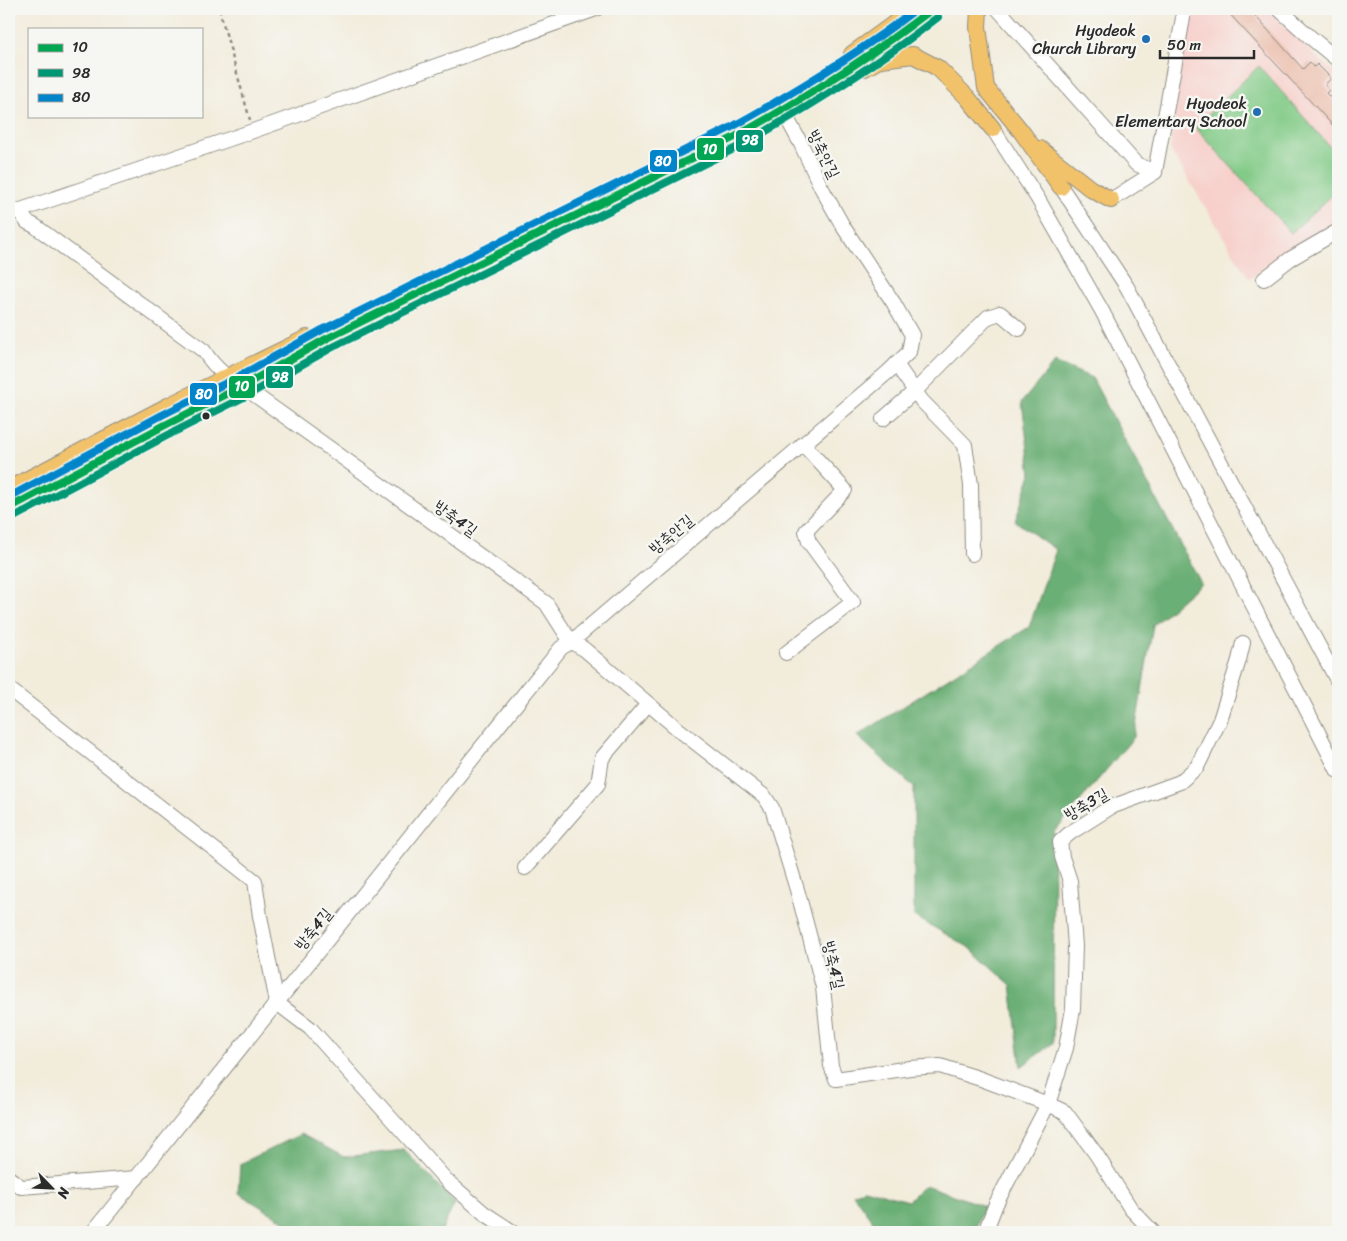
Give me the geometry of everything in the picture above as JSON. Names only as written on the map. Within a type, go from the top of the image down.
[{"type":"main road","points":[[9,508],[167,424],[234,382],[782,100],[891,26],[911,9]]},
{"type":"main road","points":[[9,489],[168,406],[234,382],[326,339],[674,168],[783,111],[863,60],[932,9]]},
{"type":"main road","points":[[979,9],[978,27],[986,88],[1061,188]]},
{"type":"main road","points":[[798,101],[816,96],[881,59],[913,55],[938,68],[967,97],[993,129]]},
{"type":"main road","points":[[1026,139],[1091,189],[1111,200]]},
{"type":"street","points":[[14,213],[253,131],[596,9]]},
{"type":"street","points":[[998,9],[1136,164],[1155,172]]},
{"type":"street","points":[[1111,200],[1155,172],[1183,18],[1182,9]]},
{"type":"street","points":[[1279,9],[1338,60]]},
{"type":"street","name":"방축안길","points":[[566,645],[909,352],[912,335],[894,302],[844,228],[783,111]]},
{"type":"street","points":[[993,129],[1038,199],[1102,311],[1338,771]]},
{"type":"street","points":[[1061,188],[1126,287],[1338,682]]},
{"type":"street","name":"방축4길","points":[[14,213],[35,226],[204,351],[211,363],[234,382],[546,604],[566,645]]},
{"type":"street","points":[[1264,279],[1290,259],[1338,231]]},
{"type":"street","points":[[882,419],[915,391],[988,316],[1000,313],[1019,329]]},
{"type":"street","points":[[896,364],[922,401],[966,445],[971,485],[972,554]]},
{"type":"street","points":[[786,653],[853,602],[809,542],[806,531],[845,490],[803,444]]},
{"type":"street","name":"방축3길","points":[[985,1232],[996,1204],[1048,1104],[1066,1048],[1073,1008],[1074,946],[1070,881],[1062,857],[1060,842],[1070,833],[1111,807],[1180,782],[1196,768],[1220,720],[1243,643]]},
{"type":"street","name":"방축4길","points":[[566,645],[584,649],[678,729],[764,796],[772,808],[798,893],[823,987],[831,1066],[836,1078],[940,1066],[1048,1104]]},
{"type":"street","name":"방축4길","points":[[93,1232],[566,645]]},
{"type":"street","points":[[9,690],[255,881],[277,1003],[310,1028],[447,1181],[484,1213],[513,1232]]},
{"type":"street","points":[[525,868],[598,784],[602,758],[648,704]]},
{"type":"street","points":[[1048,1104],[1065,1112],[1096,1154],[1130,1210],[1153,1232]]},
{"type":"street","points":[[9,1178],[21,1186],[137,1178]]},
{"type":"path","points":[[219,9],[253,131]]},
{"type":"shaded area","name":"Hyodeok Elementary School","points":[[1190,9],[1267,9],[1314,55],[1338,74],[1338,220],[1249,279],[1170,149]]},
{"type":"green space","points":[[1259,66],[1338,156],[1338,190],[1291,233],[1195,127]]},
{"type":"green space","points":[[1055,362],[1092,378],[1201,583],[1153,625],[1134,737],[1054,832],[1053,1043],[1021,1067],[1011,985],[970,948],[914,916],[914,787],[857,736],[1029,627],[1056,550],[1015,521],[1031,474],[1022,402]]},
{"type":"green space","points":[[301,1134],[344,1157],[404,1150],[455,1203],[441,1232],[302,1232],[238,1193],[240,1164]]},
{"type":"green space","points":[[925,1185],[984,1206],[974,1232],[877,1232],[877,1227],[853,1194],[864,1189],[908,1201]]},
{"type":"building","points":[[1225,9],[1249,9],[1303,69],[1310,62],[1314,67],[1317,64],[1331,78],[1325,85],[1329,90],[1326,93],[1338,106],[1338,131]]},
{"type":"transit line","name":"80","points":[[9,497],[162,415],[236,378],[322,330],[730,128],[826,72],[872,42],[916,9]]},
{"type":"transit line","name":"10","points":[[9,508],[241,387],[326,339],[735,137],[836,77],[932,9]]},
{"type":"transit line","name":"98","points":[[14,517],[246,396],[331,348],[740,146],[842,85],[938,17]]},
{"type":"place","name":"Hyodeok Church Library","points":[[1146,39]]},
{"type":"place","name":"Hyodeok Elementary School","points":[[1257,112]]}]
